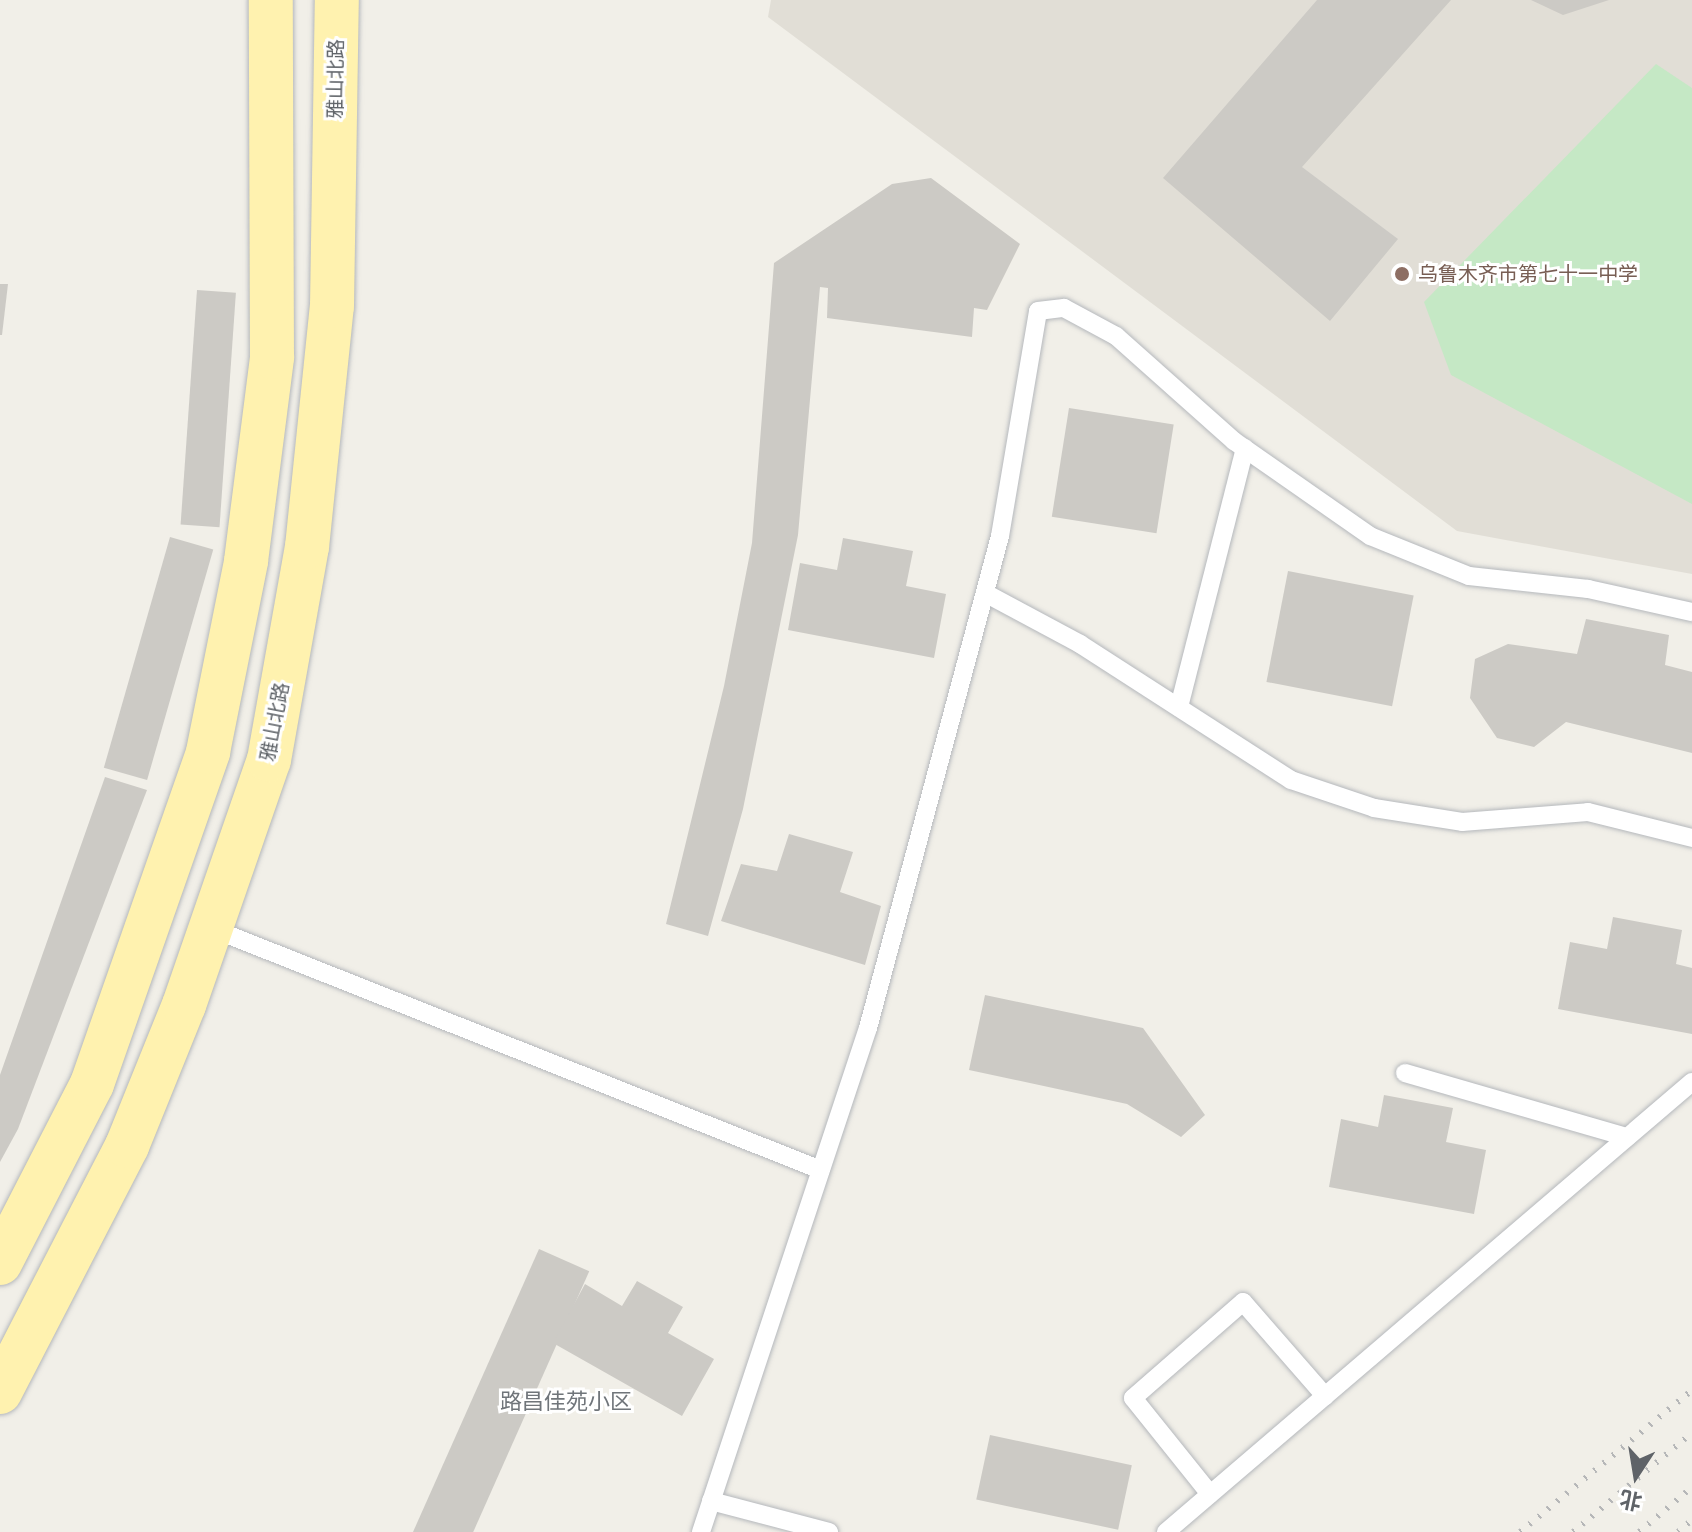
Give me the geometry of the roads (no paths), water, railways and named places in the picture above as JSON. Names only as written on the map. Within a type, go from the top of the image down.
[{"type":"main road","points":[[0,1263],[92,1084],[208,752],[246,561],[272,357],[271,0]]},
{"type":"main road","name":"雅山北路","points":[[0,1392],[127,1146],[211,928],[269,760],[307,547],[332,306],[337,0]]},
{"type":"lane","points":[[701,1532],[868,1028],[1000,536],[1038,311],[1064,308],[1116,336],[1245,448],[1370,536],[1469,576],[1588,589],[1692,612]]},
{"type":"lane","points":[[1179,707],[1245,448]]},
{"type":"lane","points":[[985,593],[1080,644],[1291,780],[1374,808],[1462,822],[1588,812],[1692,838]]},
{"type":"lane","points":[[211,928],[821,1170]]},
{"type":"lane","points":[[1405,1073],[1627,1137]]},
{"type":"lane","points":[[1166,1532],[1692,1082]]},
{"type":"lane","points":[[1210,1494],[1133,1398],[1243,1302],[1325,1396]]},
{"type":"lane","points":[[711,1501],[829,1532]]},
{"type":"railway","points":[[1520,1532],[1692,1390]]},
{"type":"railway","points":[[1573,1532],[1692,1433]]},
{"type":"railway","points":[[1639,1532],[1692,1487]]},
{"type":"railway","points":[[1678,1532],[1692,1520]]},
{"type":"place","name":"乌鲁木齐市第七十一中学","points":[[1402,274]]},
{"type":"district","name":"路昌佳苑小区","points":[[566,1402]]}]
